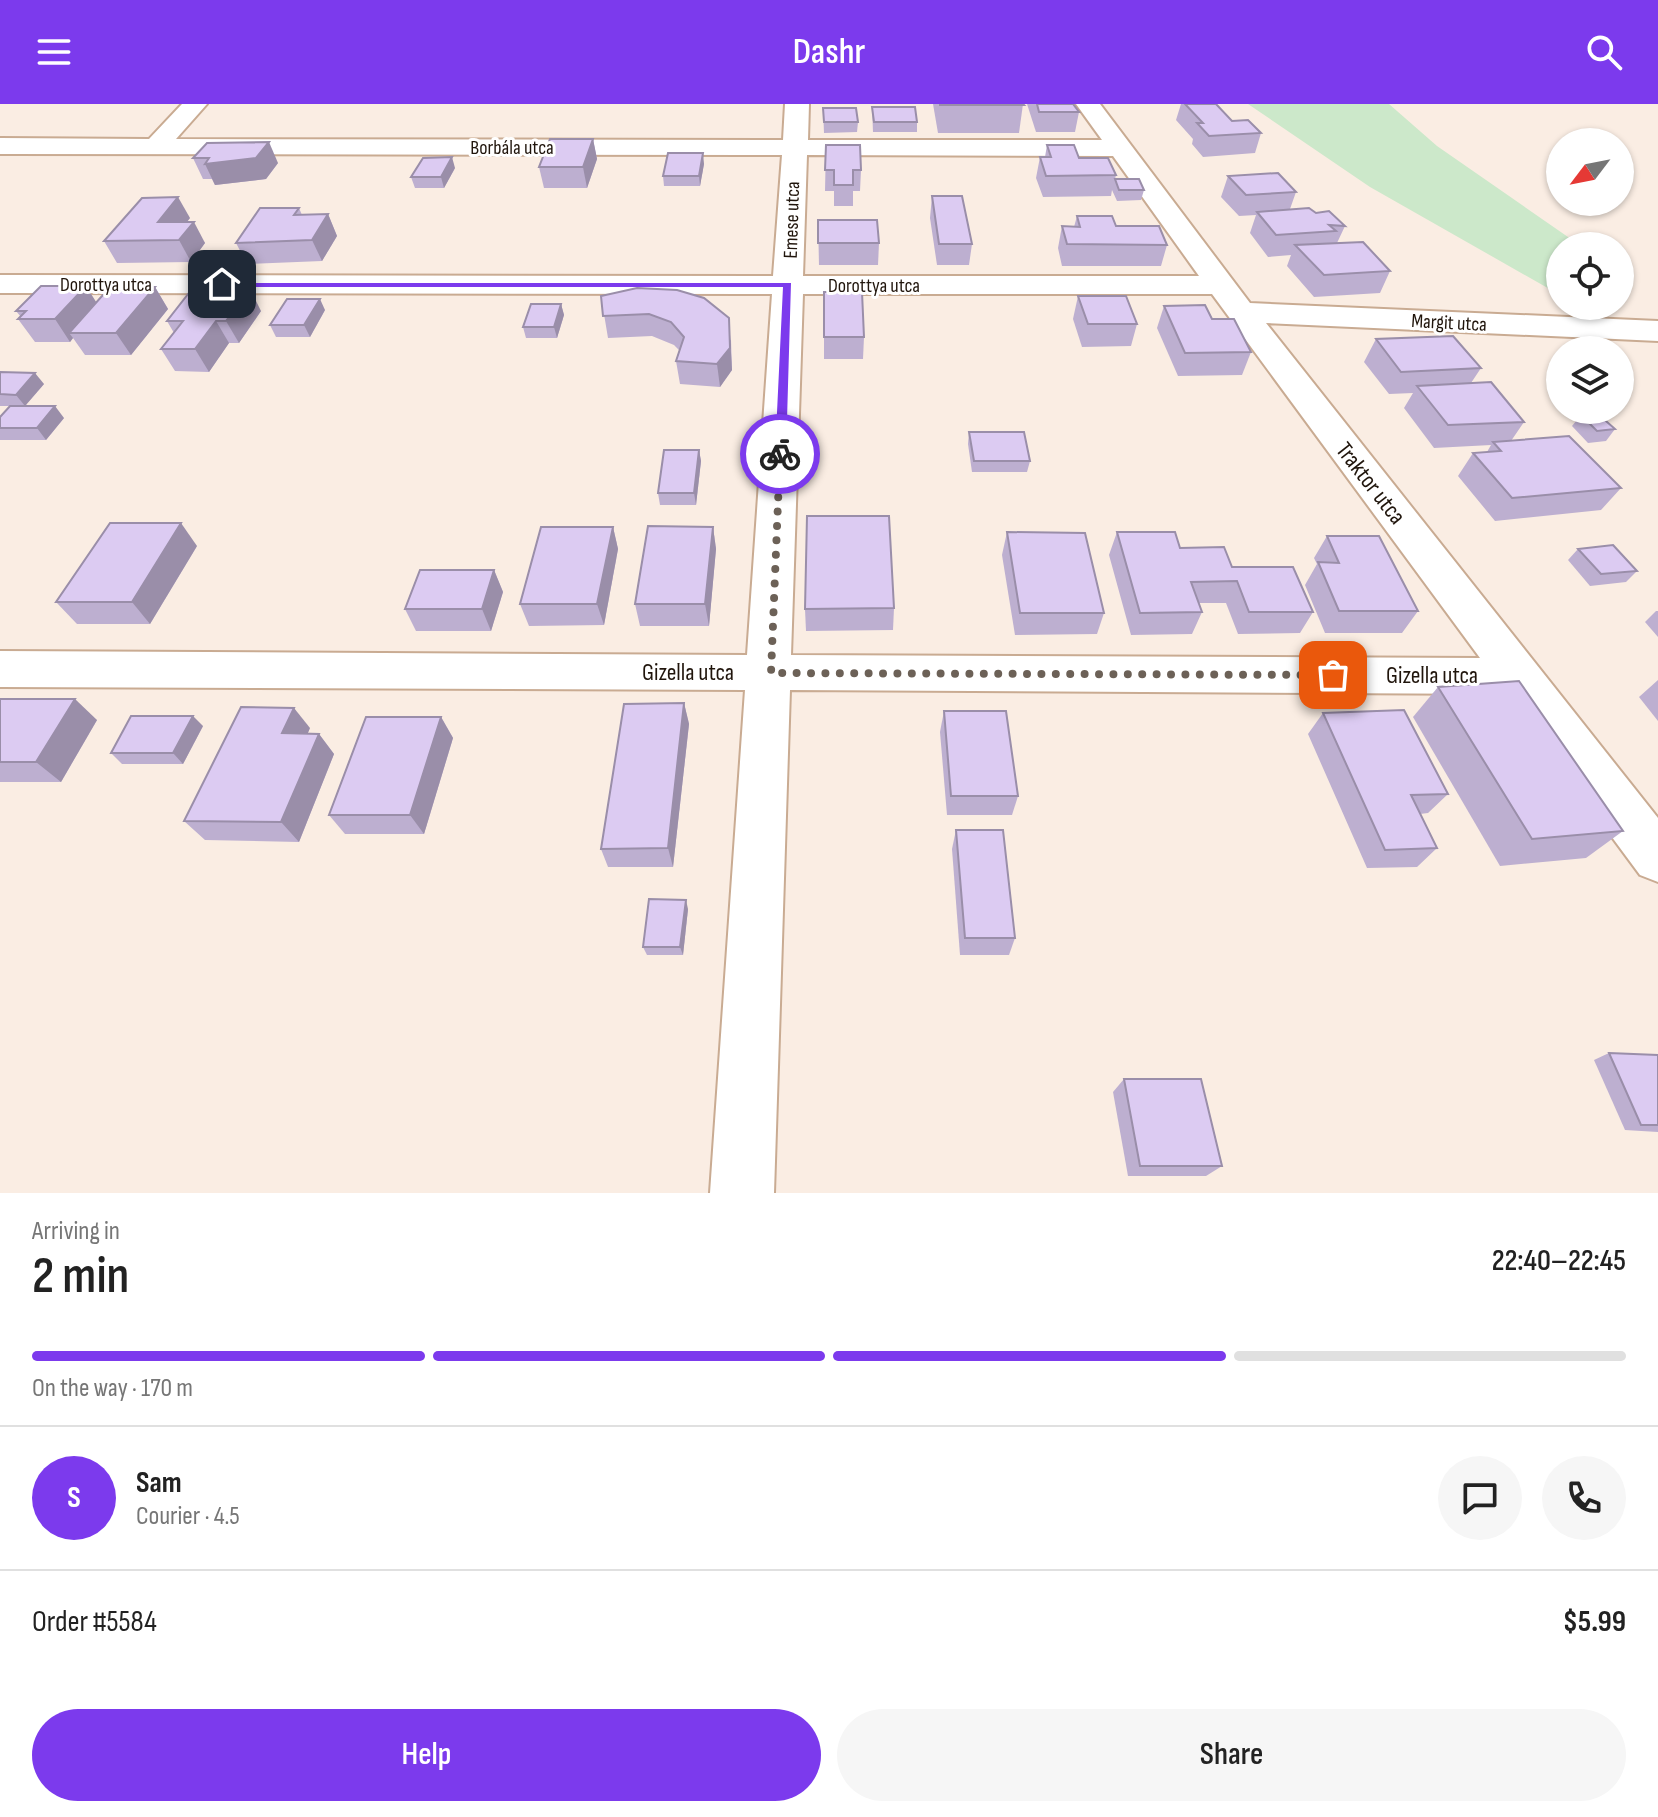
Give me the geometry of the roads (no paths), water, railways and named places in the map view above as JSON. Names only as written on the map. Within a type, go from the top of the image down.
[{"type":"street","points":[[156,146],[195,104]]},
{"type":"street","name":"Emese utca","points":[[742,1193],[771,673],[797,104]]},
{"type":"street","name":"Traktor utca","points":[[1088,104],[1231,298],[1658,858]]},
{"type":"street","name":"Borbála utca","points":[[0,146],[1120,148]]},
{"type":"street","name":"Dorottya utca","points":[[0,284],[788,285],[1231,298]]},
{"type":"street","points":[[0,318],[33,284]]},
{"type":"street","name":"Margit utca","points":[[1231,298],[1658,331]]},
{"type":"street","name":"Gizella utca","points":[[0,669],[1520,676]]}]
